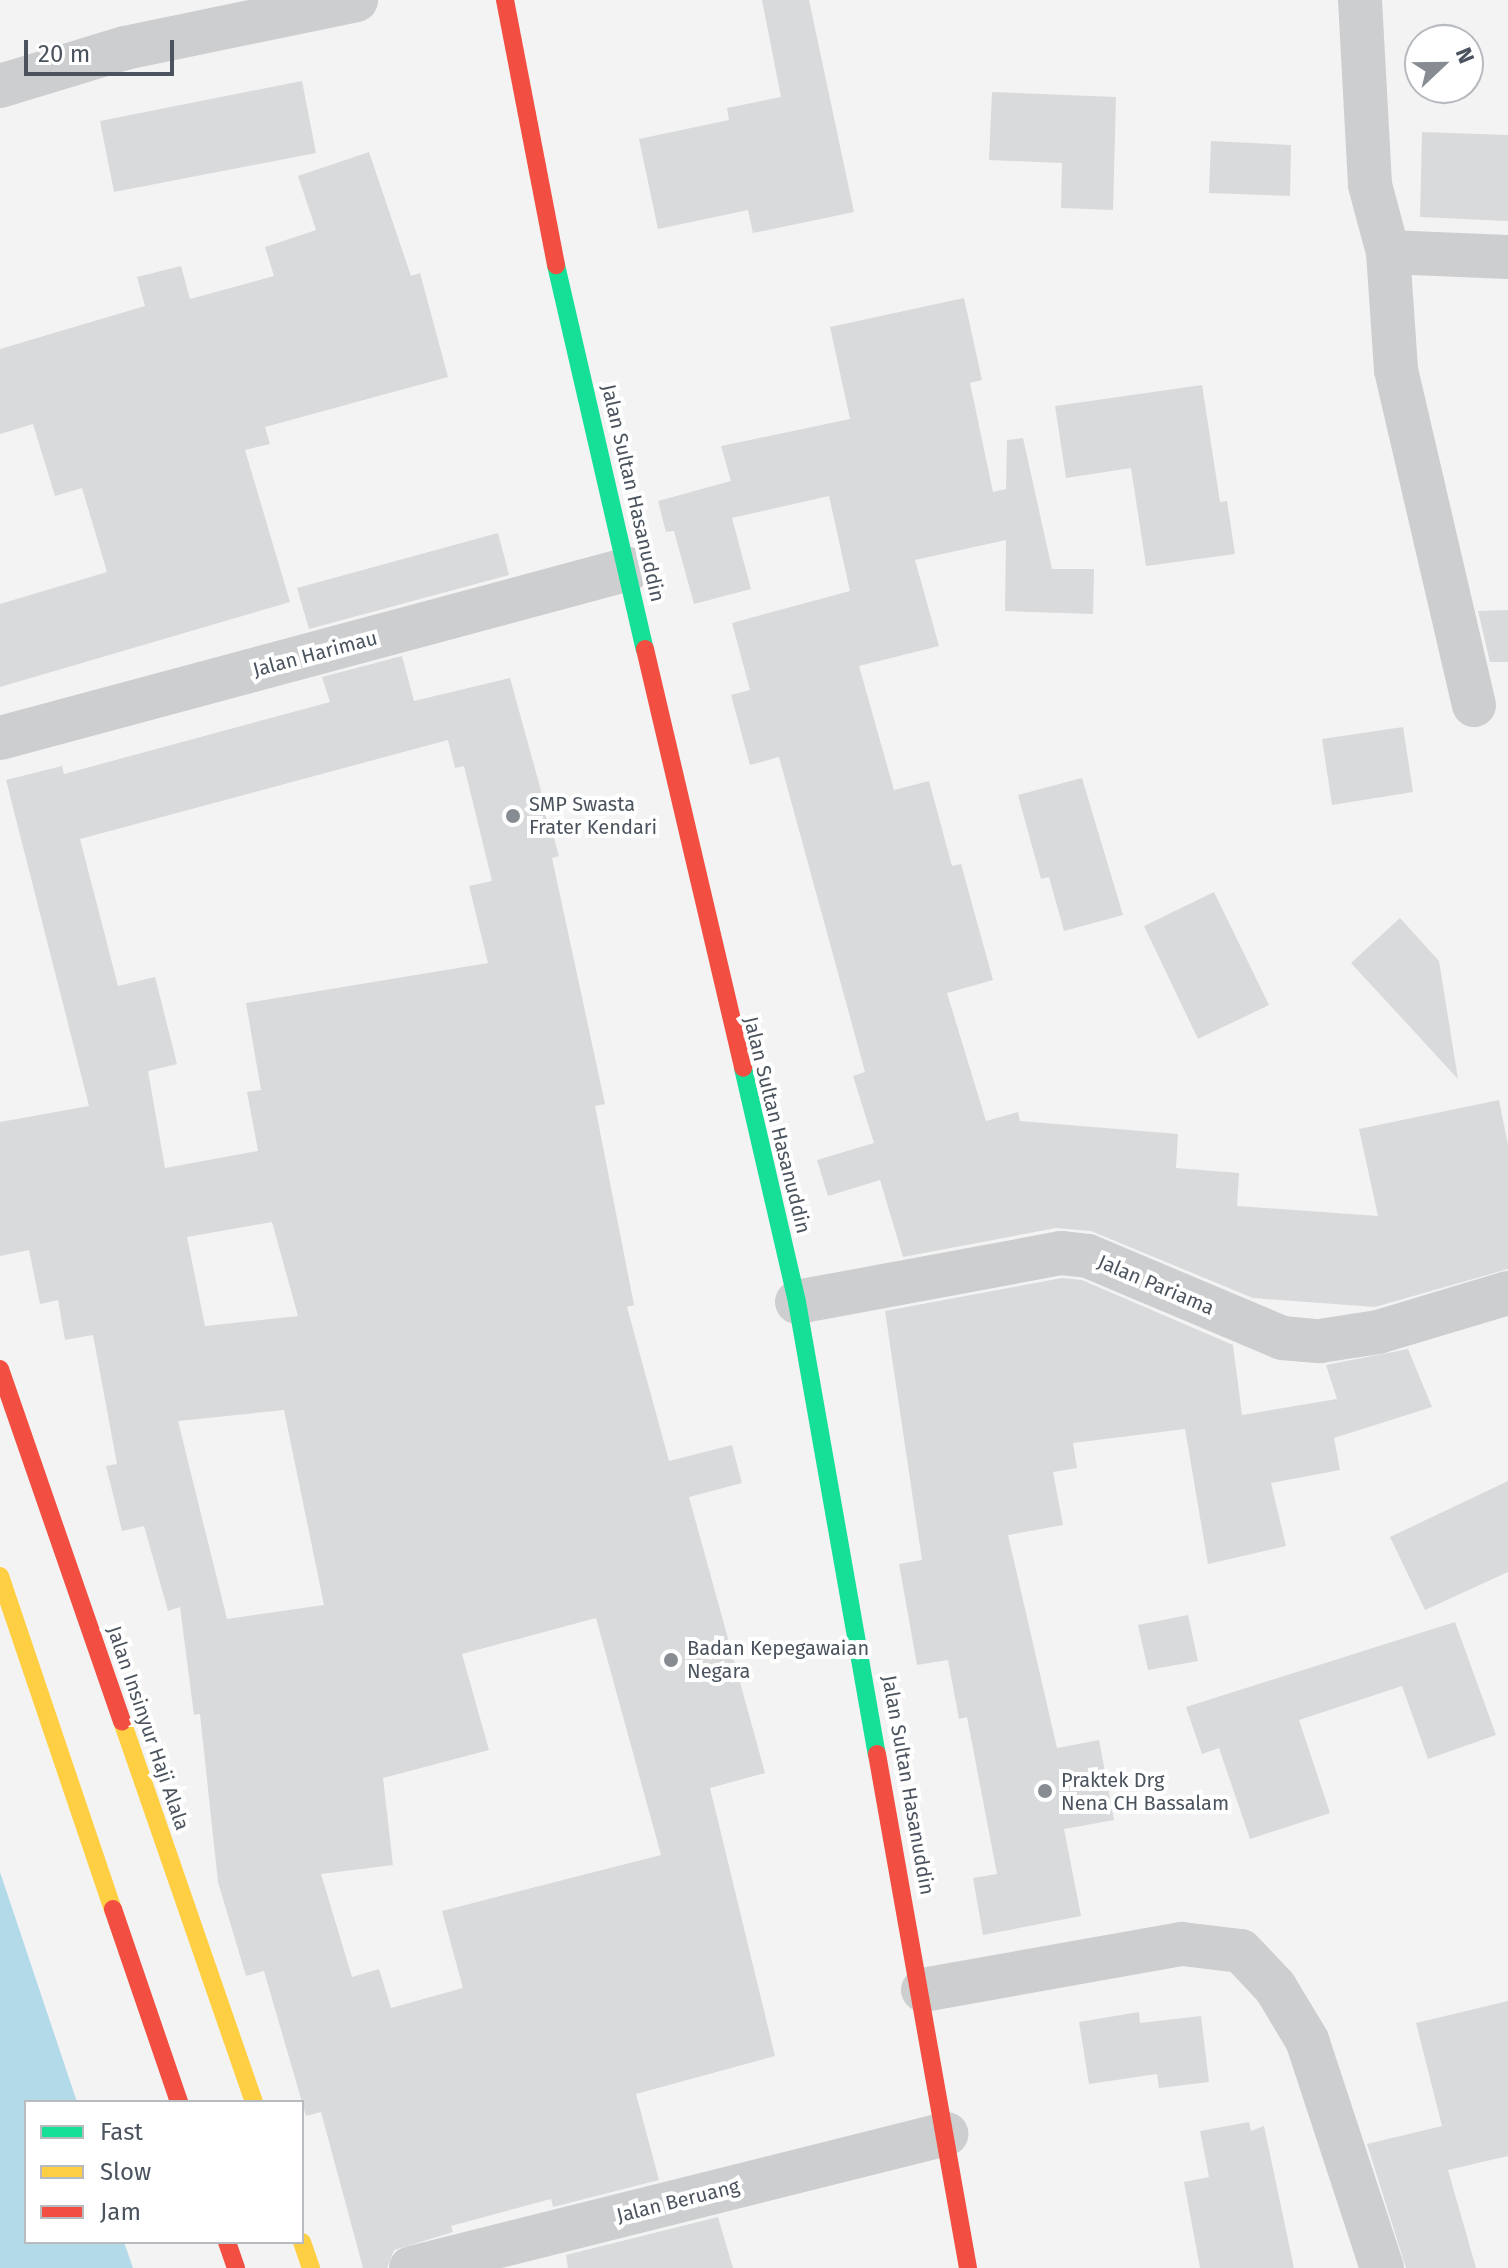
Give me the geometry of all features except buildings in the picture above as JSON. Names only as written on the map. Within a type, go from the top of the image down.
[{"type":"main road","name":"Jalan Sultan Hasanuddin","points":[[505,0],[556,265],[797,1302],[923,1990],[968,2268]]},
{"type":"main road","name":"Jalan Insinyur Haji Alala","points":[[0,1369],[253,2100]]},
{"type":"main road","points":[[0,1576],[178,2100]]},
{"type":"main road","points":[[228,2244],[236,2268]]},
{"type":"main road","points":[[303,2244],[311,2268]]},
{"type":"street","points":[[0,86],[125,48],[356,0]]},
{"type":"street","points":[[1360,0],[1370,185],[1388,252],[1396,370],[1474,705]]},
{"type":"street","points":[[1388,252],[1508,257]]},
{"type":"street","name":"Jalan Harimau","points":[[0,738],[629,569]]},
{"type":"street","name":"Jalan Pariama","points":[[797,1302],[1061,1253],[1088,1256],[1282,1338],[1320,1341],[1378,1332],[1508,1293]]},
{"type":"street","points":[[923,1990],[1182,1944],[1241,1951],[1275,1987],[1307,2040],[1382,2268]]},
{"type":"street","name":"Jalan Beruang","points":[[411,2268],[946,2134]]},
{"type":"water","points":[[0,1872],[76,2100],[24,2100],[24,2244],[125,2244],[133,2268],[0,2268]]},
{"type":"traffic: fast","points":[[556,265],[645,649]]},
{"type":"traffic: fast","points":[[743,1068],[797,1302],[877,1754]]},
{"type":"traffic: slow","points":[[0,1576],[113,1909]]},
{"type":"traffic: slow","points":[[122,1721],[253,2100]]},
{"type":"traffic: slow","points":[[303,2244],[311,2268]]},
{"type":"traffic: jam","points":[[505,0],[556,265]]},
{"type":"traffic: jam","points":[[645,649],[743,1068]]},
{"type":"traffic: jam","points":[[0,1369],[122,1721]]},
{"type":"traffic: jam","points":[[877,1754],[968,2268]]},
{"type":"traffic: jam","points":[[113,1909],[178,2100]]},
{"type":"traffic: jam","points":[[228,2244],[236,2268]]},
{"type":"place","name":"SMP Swasta Frater Kendari","points":[[513,816]]},
{"type":"place","name":"Badan Kepegawaian Negara","points":[[671,1660]]},
{"type":"place","name":"Praktek Drg Nena CH Bassalam","points":[[1045,1791]]}]
